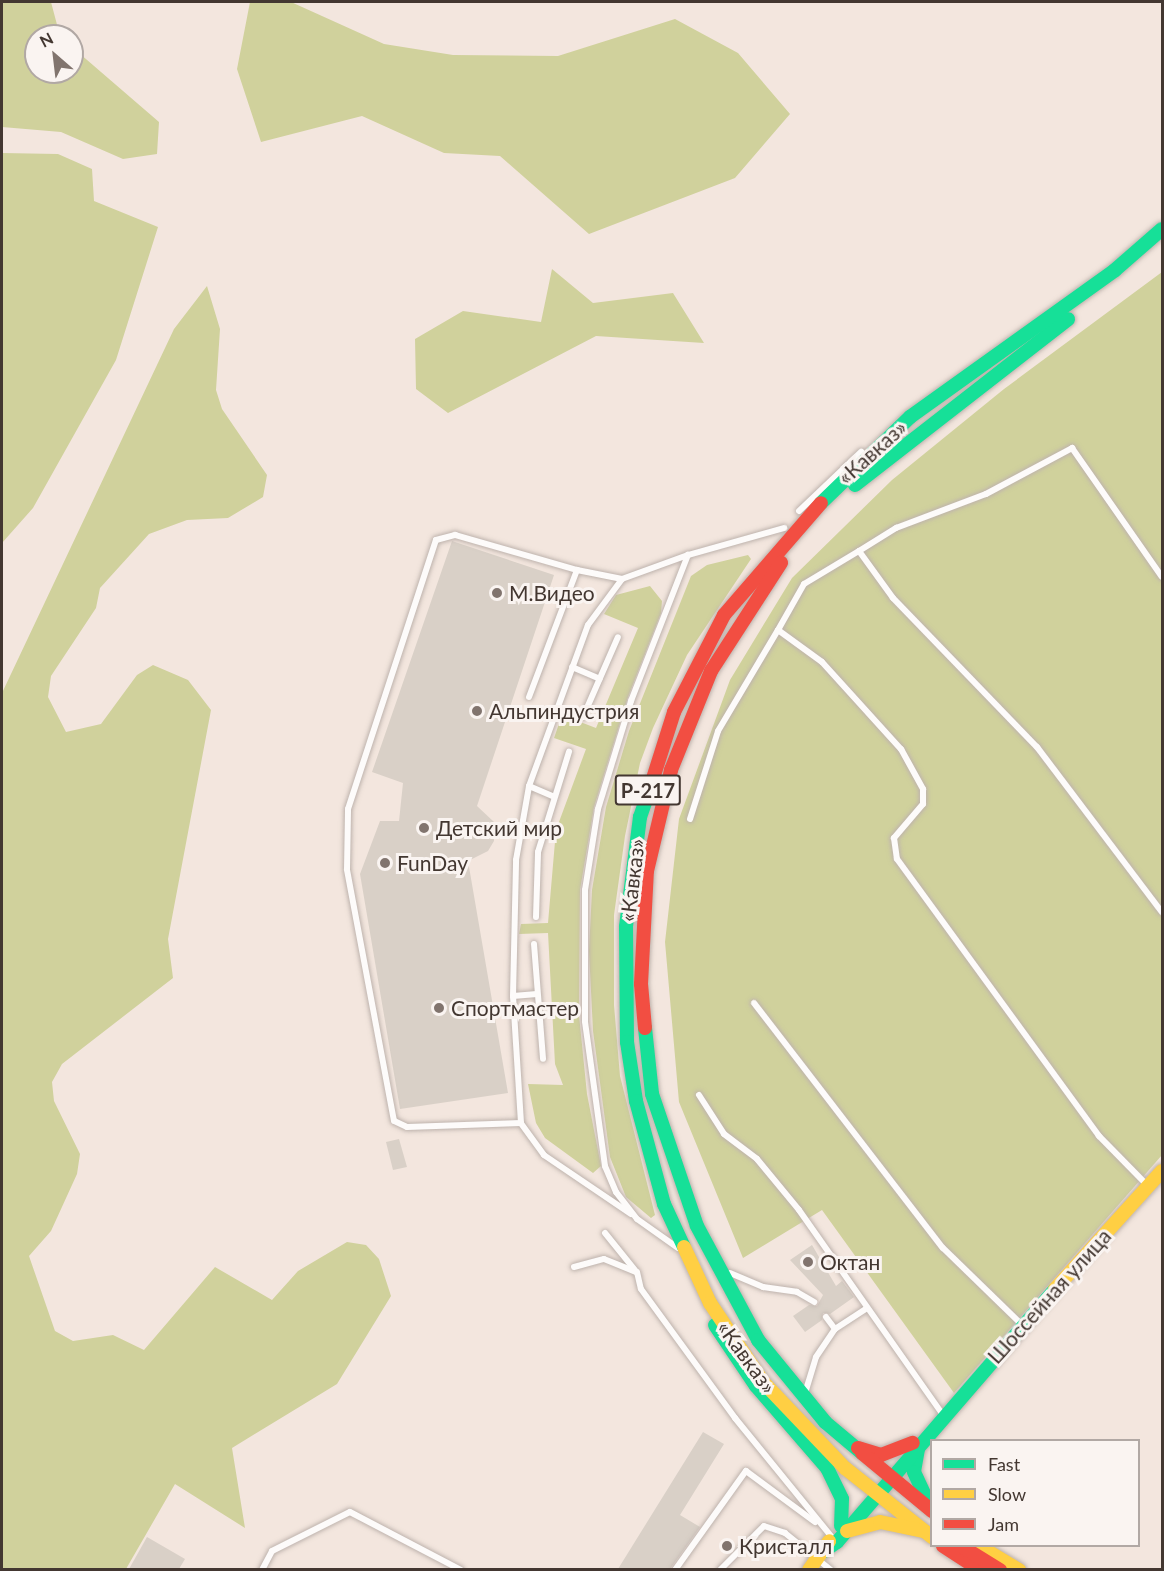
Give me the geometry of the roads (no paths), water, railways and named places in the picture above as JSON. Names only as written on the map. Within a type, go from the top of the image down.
[{"type":"main road","name":"«Кавказ»","points":[[929,1531],[876,1496],[786,1410],[710,1303],[687,1256],[649,1158],[627,1042],[626,927],[640,817],[674,712],[724,615],[823,496],[910,417],[1115,270],[1162,229]]},
{"type":"main road","name":"«Кавказ»","points":[[930,1507],[890,1471],[849,1445],[805,1399],[758,1340],[711,1256],[677,1175],[652,1094],[641,984],[647,871],[657,819],[671,770],[711,671],[775,570],[843,495],[1162,246]]},
{"type":"main road","name":"Шоссейная улица","points":[[916,1446],[1162,1171]]},
{"type":"main road","points":[[710,1303],[725,1314],[779,1389],[829,1442],[858,1467],[890,1471]]},
{"type":"main road","points":[[710,1303],[713,1322],[740,1365],[836,1483],[843,1512],[844,1528]]},
{"type":"main road","points":[[849,1445],[881,1455],[916,1446]]},
{"type":"main road","points":[[817,1560],[844,1528],[876,1496],[890,1471],[916,1446]]},
{"type":"main road","points":[[916,1446],[914,1472],[930,1505]]},
{"type":"main road","points":[[817,1560],[831,1537],[844,1528],[857,1507],[876,1496]]},
{"type":"main road","points":[[844,1528],[880,1522],[929,1531]]},
{"type":"main road","points":[[946,1547],[980,1569]]},
{"type":"main road","points":[[964,1547],[1000,1569]]},
{"type":"main road","points":[[982,1547],[1019,1569]]},
{"type":"lane","points":[[521,1123],[407,1127],[394,1121],[347,869],[348,809],[436,540],[455,535],[577,570],[622,579],[688,555],[782,530],[851,460],[910,417]]},
{"type":"lane","points":[[690,819],[718,731],[804,584],[896,528],[986,494],[1072,448],[1162,577]]},
{"type":"lane","points":[[859,551],[893,598],[1037,747],[1162,912]]},
{"type":"lane","points":[[637,1219],[616,1192],[605,1167],[596,1114],[582,969],[585,890],[598,809],[631,701],[688,555]]},
{"type":"lane","points":[[529,697],[577,570]]},
{"type":"lane","points":[[622,579],[588,625],[529,786],[516,860],[513,996],[521,1123],[544,1155],[687,1256]]},
{"type":"lane","points":[[778,630],[822,662],[901,749],[923,789],[922,804],[894,838],[897,859],[1099,1136],[1148,1186]]},
{"type":"lane","points":[[583,717],[618,637]]},
{"type":"lane","points":[[572,667],[600,679]]},
{"type":"lane","points":[[537,917],[538,852],[553,796],[569,752]]},
{"type":"lane","points":[[529,786],[553,796]]},
{"type":"lane","points":[[534,944],[543,1059]]},
{"type":"lane","points":[[513,996],[537,994]]},
{"type":"lane","points":[[754,1003],[943,1248],[1022,1326]]},
{"type":"lane","points":[[699,1095],[724,1134],[757,1159],[779,1184],[940,1419]]},
{"type":"lane","points":[[605,1233],[637,1272],[641,1289],[735,1418],[795,1488],[818,1524]]},
{"type":"lane","points":[[711,1256],[746,1281],[797,1292],[813,1302]]},
{"type":"lane","points":[[574,1267],[604,1259],[637,1272]]},
{"type":"lane","points":[[805,1399],[808,1373],[835,1329],[866,1309]]},
{"type":"lane","points":[[826,1317],[835,1329]]},
{"type":"lane","points":[[675,1569],[746,1471],[818,1524],[831,1537]]},
{"type":"lane","points":[[261,1569],[272,1551],[350,1512],[461,1569]]},
{"type":"lane","points":[[720,1569],[764,1526],[785,1533],[831,1569]]},
{"type":"place","name":"М.Видео","points":[[497,593]]},
{"type":"place","name":"Альпиндустрия","points":[[477,711]]},
{"type":"place","name":"Детский мир","points":[[424,828]]},
{"type":"place","name":"FunDay","points":[[385,863]]},
{"type":"place","name":"Спортмастер","points":[[439,1008]]},
{"type":"place","name":"Октан","points":[[808,1262]]},
{"type":"place","name":"Кристалл","points":[[727,1546]]}]
